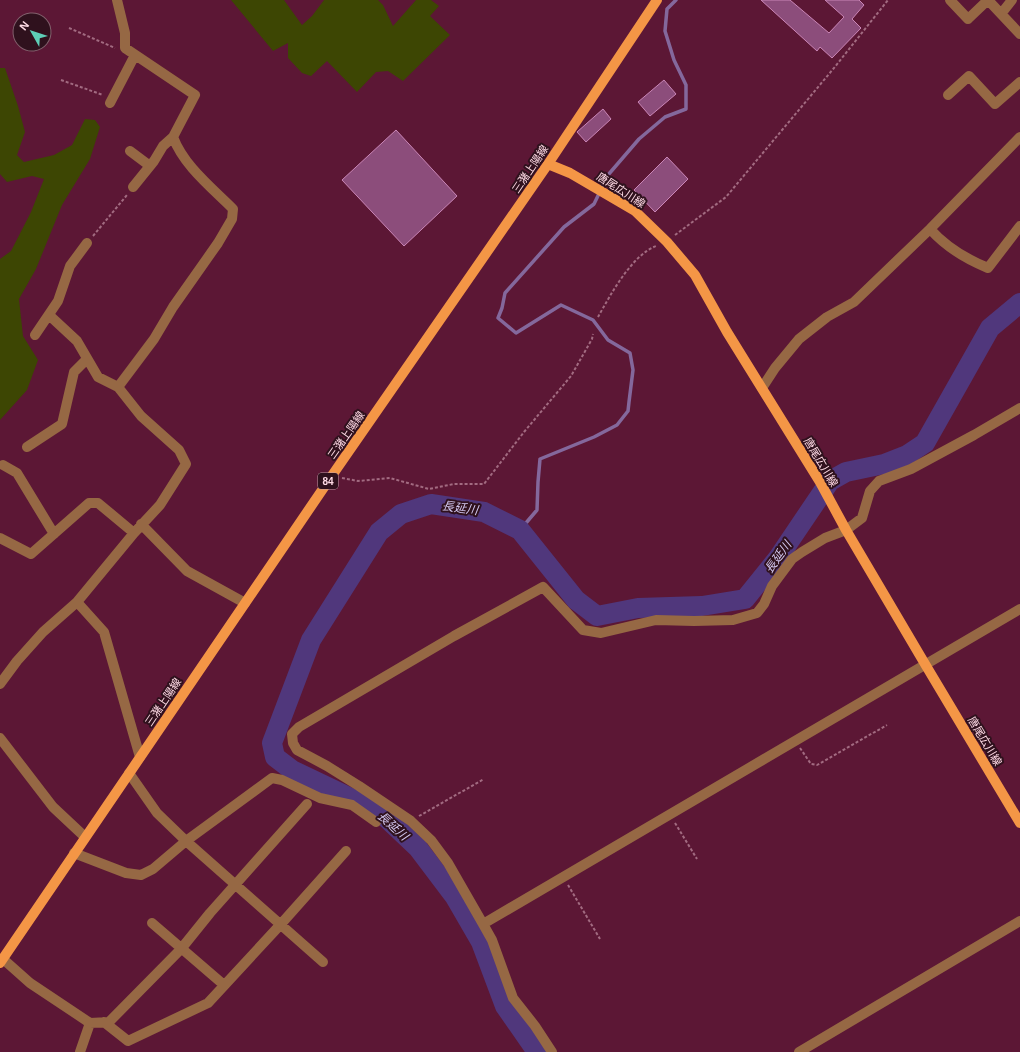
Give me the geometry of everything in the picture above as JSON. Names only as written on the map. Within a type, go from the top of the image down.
[{"type":"main road","name":"三潴上陽線","points":[[2,961],[331,476],[548,164],[653,1]]},
{"type":"main road","name":"唐尾広川線","points":[[548,164],[570,173],[635,211],[666,242],[695,275],[727,332],[820,482],[846,530],[1020,823]]},
{"type":"street","points":[[117,0],[125,33],[125,48],[195,95],[173,137],[163,146],[133,188]]},
{"type":"street","points":[[950,0],[968,19],[988,0],[1020,34]]},
{"type":"street","points":[[1001,14],[1012,0]]},
{"type":"street","points":[[111,101],[132,53]]},
{"type":"street","points":[[948,94],[969,76],[995,104],[1020,82]]},
{"type":"street","points":[[118,387],[154,339],[173,307],[232,219],[233,209],[186,162],[173,137]]},
{"type":"street","points":[[762,388],[775,368],[799,339],[827,317],[854,302],[930,229],[1020,137]]},
{"type":"street","points":[[130,151],[150,166]]},
{"type":"street","points":[[930,229],[937,237],[966,259],[988,268],[1020,226]]},
{"type":"street","points":[[35,335],[58,301],[70,266],[87,243]]},
{"type":"street","points":[[0,684],[17,661],[42,632],[77,602],[141,524],[160,505],[186,464],[179,450],[142,416],[118,387],[98,377],[86,359],[77,341],[49,315]]},
{"type":"street","points":[[27,447],[62,424],[74,372],[86,359]]},
{"type":"street","points":[[552,1052],[535,1026],[513,998],[492,940],[448,863],[432,840],[413,823],[359,786],[297,750],[292,743],[292,734],[298,727],[543,586],[584,630],[601,633],[656,620],[732,620],[757,613],[764,604],[772,586],[792,559],[825,538],[846,530],[862,518],[870,491],[879,481],[911,469],[1020,408]]},
{"type":"street","points":[[3,465],[17,473],[54,534]]},
{"type":"street","points":[[0,538],[31,554],[89,503],[98,503],[134,533]]},
{"type":"street","points":[[141,524],[187,571],[245,603]]},
{"type":"street","points":[[77,602],[104,632],[140,757]]},
{"type":"street","points":[[483,924],[1020,609]]},
{"type":"street","points":[[0,738],[53,807],[85,837]]},
{"type":"street","points":[[129,773],[158,813],[186,841],[323,962]]},
{"type":"street","points":[[74,853],[126,873],[141,875],[153,869],[186,841],[272,778],[282,780],[320,798],[352,805],[376,822]]},
{"type":"street","points":[[2,961],[30,983],[90,1023],[110,1022],[181,949],[210,913],[307,804]]},
{"type":"street","points":[[104,1022],[128,1041],[208,1003],[346,851]]},
{"type":"street","points":[[799,1052],[1020,921]]},
{"type":"street","points":[[152,923],[224,986]]},
{"type":"street","points":[[80,1052],[90,1023]]},
{"type":"path","points":[[598,317],[627,270],[648,249],[666,242],[726,197],[834,68],[888,0]]},
{"type":"path","points":[[69,28],[123,52],[132,53]]},
{"type":"path","points":[[61,80],[111,101]]},
{"type":"path","points":[[87,243],[133,188]]},
{"type":"path","points":[[331,476],[358,481],[390,478],[429,489],[454,484],[484,484],[524,432],[571,376],[592,339],[593,334]]},
{"type":"path","points":[[795,741],[811,764],[817,765],[887,725]]},
{"type":"path","points":[[413,823],[418,817],[484,779]]},
{"type":"path","points":[[670,814],[697,859]]},
{"type":"path","points":[[563,877],[600,939]]},
{"type":"green space","points":[[231,0],[284,0],[302,25],[312,16],[324,0],[378,0],[383,5],[393,26],[416,0],[431,0],[439,6],[430,16],[450,35],[403,81],[388,71],[376,72],[357,92],[327,61],[311,76],[302,73],[288,58],[288,43],[273,51]]},
{"type":"green space","points":[[0,68],[5,68],[25,132],[17,155],[24,162],[54,155],[72,145],[85,119],[95,120],[100,127],[90,159],[62,205],[36,269],[19,299],[23,336],[38,360],[27,390],[0,420],[0,259],[11,251],[31,212],[44,179],[32,176],[7,182],[0,174]]},
{"type":"building","points":[[761,0],[790,0],[829,33],[844,17],[825,0],[859,0],[864,5],[852,19],[861,28],[832,58],[820,47],[817,51]]},
{"type":"building","points":[[664,80],[676,94],[650,116],[638,102]]},
{"type":"building","points":[[603,109],[611,119],[586,142],[577,132]]},
{"type":"building","points":[[396,130],[457,196],[404,246],[342,180]]},
{"type":"building","points":[[667,157],[688,179],[655,212],[634,190]]},
{"type":"waterway","points":[[520,530],[537,510],[540,459],[594,437],[617,425],[628,411],[633,370],[630,353],[608,340],[593,320],[561,305],[516,333],[498,318],[505,293],[564,227],[594,204],[608,175],[639,139],[665,117],[686,109],[686,85],[674,60],[665,31],[667,9],[676,0]]},
{"type":"waterway","name":"長延川","points":[[537,1052],[505,1006],[481,942],[455,897],[418,848],[380,812],[292,770],[275,757],[272,743],[311,640],[379,532],[401,514],[431,504],[484,512],[520,530],[576,600],[597,616],[638,608],[702,606],[745,599],[778,558],[830,481],[846,472],[884,464],[907,455],[925,443],[990,328],[1020,303]]}]
